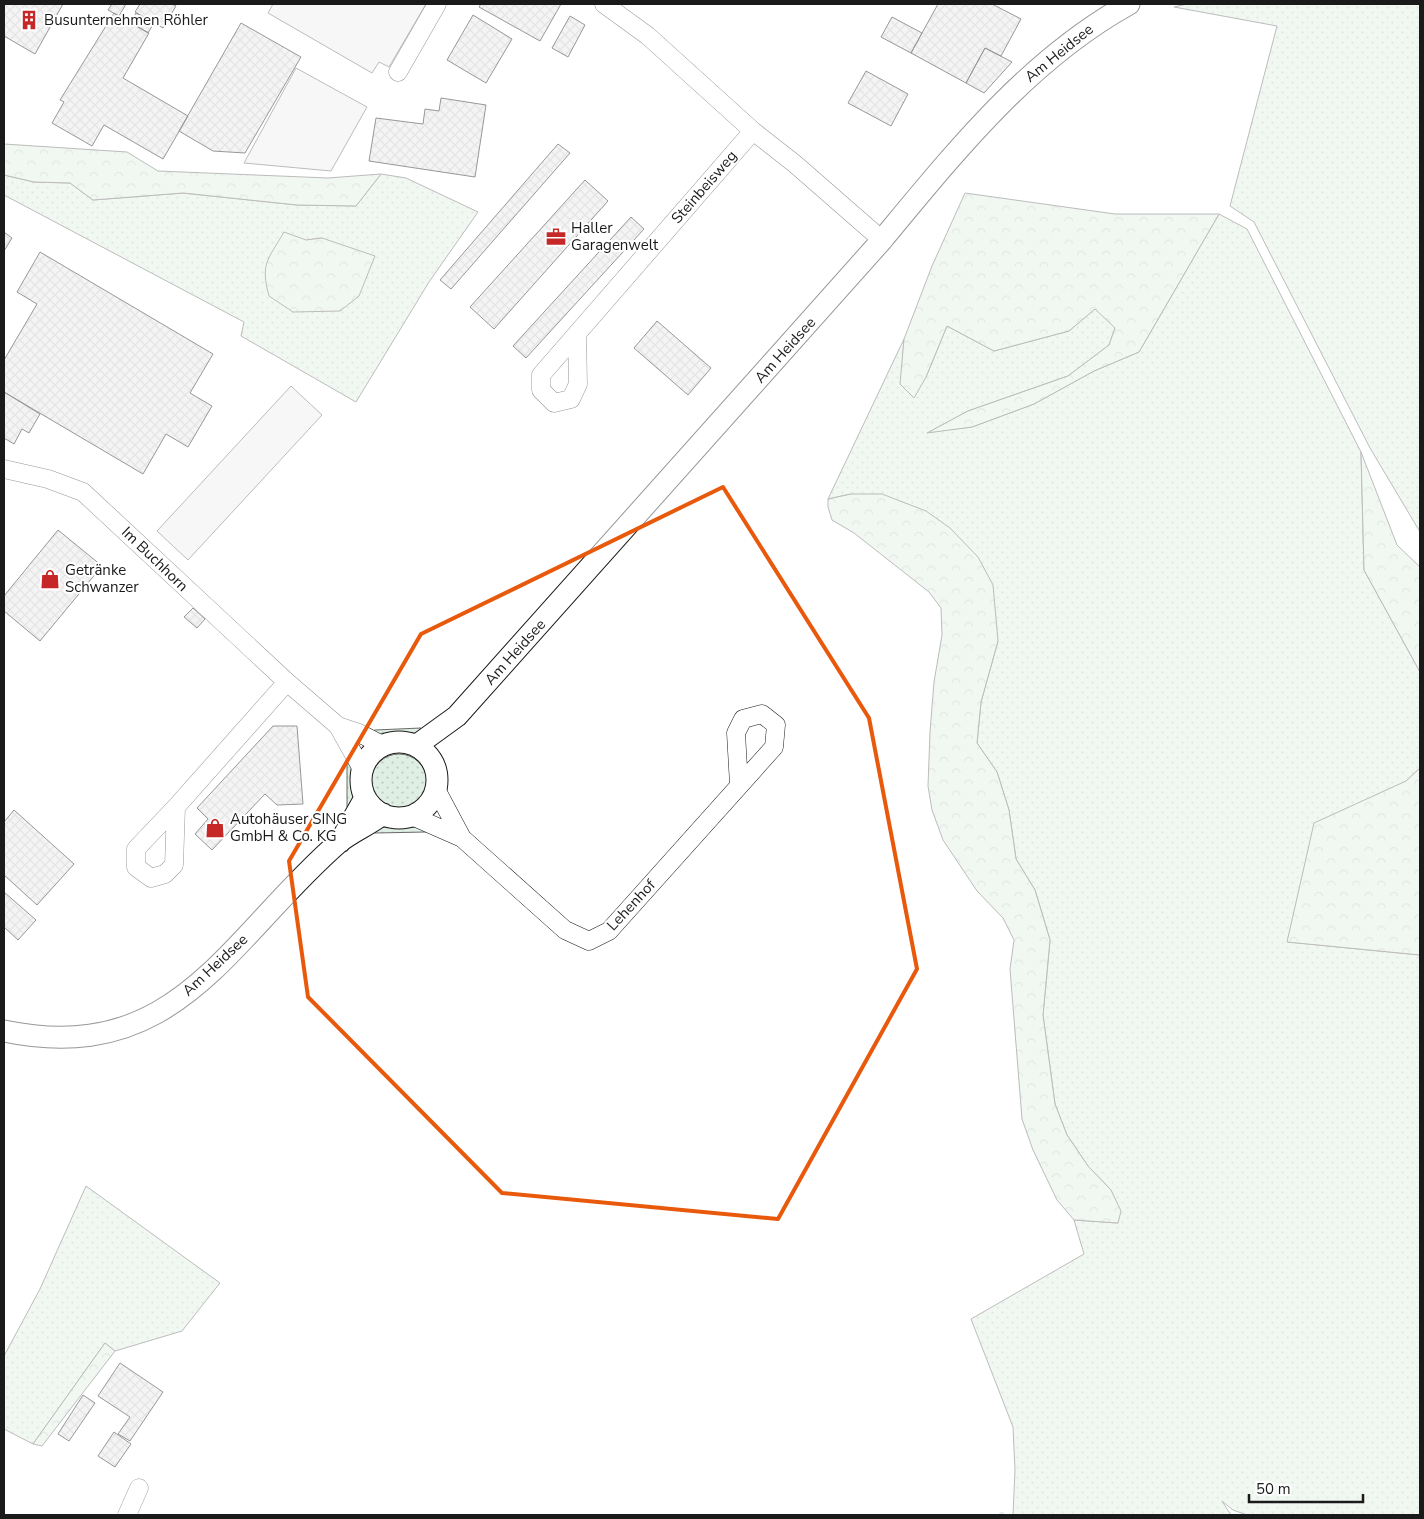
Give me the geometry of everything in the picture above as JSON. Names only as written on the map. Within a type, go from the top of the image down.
[{"type":"main road","name":"Am Heidsee","points":[[417,745],[458,716],[1021,82],[1098,21],[1129,4]]},
{"type":"main road","name":"Am Heidsee","points":[[435,764],[458,716]]},
{"type":"main road","points":[[394,741],[406,741],[417,745],[427,752],[435,764],[438,778],[436,791],[428,806],[412,816],[397,818],[383,814],[371,806],[365,798],[361,778],[362,769],[372,753],[382,745],[394,741]]},
{"type":"main road","name":"Am Heidsee","points":[[340,842],[365,798]]},
{"type":"main road","name":"Am Heidsee","points":[[4,1031],[24,1035],[74,1038],[114,1031],[145,1020],[176,1001],[208,976],[340,842],[383,814]]},
{"type":"street","points":[[398,72],[437,4]]},
{"type":"street","points":[[604,4],[648,36],[753,131],[795,164],[882,240]]},
{"type":"street","name":"Steinbeisweg","points":[[577,334],[753,131]]},
{"type":"street","name":"Im Buchhorn","points":[[4,469],[48,479],[83,492],[287,682],[338,726],[362,769]]},
{"type":"street","points":[[176,807],[287,682]]},
{"type":"street","name":"Im Buchhorn","points":[[338,726],[359,733],[382,745]]},
{"type":"street","name":"Lehenhof","points":[[412,816],[462,838],[565,930],[589,941],[609,931],[739,786]]},
{"type":"street","name":"Lehenhof","points":[[436,791],[462,838]]},
{"type":"street","points":[[127,1515],[139,1488]]},
{"type":"highlighted area","points":[[723,487],[869,718],[917,969],[778,1219],[502,1193],[308,997],[289,861],[421,634]]},
{"type":"green space","points":[[1187,4],[1420,4],[1420,532],[1370,448],[1254,222],[1230,206],[1277,26],[1174,7]]},
{"type":"green space","points":[[4,144],[127,152],[158,171],[328,178],[381,174],[356,206],[297,205],[183,193],[93,200],[70,183],[34,182],[4,175]]},
{"type":"green space","points":[[381,174],[406,178],[478,212],[429,282],[356,402],[241,336],[244,322],[4,195],[4,175],[34,182],[70,183],[93,200],[183,193],[297,205],[356,206]],"holes":[[[322,238],[341,311],[307,240]]]},
{"type":"green space","points":[[965,193],[1115,214],[1219,214],[1139,352],[1094,371],[1034,404],[972,427],[927,433],[968,411],[1068,376],[1109,345],[1115,328],[1095,309],[1069,331],[994,351],[947,326],[926,377],[914,398],[900,384],[904,339],[932,266]]},
{"type":"green space","points":[[1219,214],[1247,229],[1361,452],[1364,570],[1420,672],[1420,768],[1406,781],[1288,942],[1420,955],[1420,1515],[1247,1515],[1233,1510],[1222,1501],[1231,1515],[1013,1515],[1015,1470],[1013,1427],[971,1319],[1084,1254],[1074,1220],[1118,1223],[1111,1190],[1088,1166],[1067,1135],[1055,1104],[1043,1015],[1050,940],[1035,890],[1016,859],[1009,810],[997,772],[977,743],[981,702],[998,641],[851,494],[828,499],[904,339],[901,384],[926,377],[947,326],[994,351],[1069,331],[1096,308],[1115,328],[1109,345],[1068,376],[968,411],[929,432],[972,427],[1034,404],[1094,371],[1139,352]]},
{"type":"green space","points":[[284,232],[306,240],[322,238],[375,256],[359,296],[340,311],[293,312],[269,296],[265,276],[267,262]]},
{"type":"green space","points":[[1361,452],[1397,545],[1420,567],[1420,672],[1364,570]]},
{"type":"green space","points":[[851,494],[882,494],[926,511],[950,528],[978,557],[993,585],[998,641],[981,702],[977,743],[997,772],[1009,810],[1016,859],[1035,890],[1050,940],[1043,1015],[1055,1104],[1067,1135],[1088,1166],[1111,1190],[1121,1211],[1118,1223],[1074,1220],[1057,1200],[1033,1150],[1022,1119],[1010,969],[1014,940],[1003,918],[977,891],[943,840],[932,810],[928,786],[930,732],[934,682],[942,635],[941,608],[929,592],[854,533],[832,520],[828,499]]},
{"type":"green space","points":[[421,728],[425,732],[404,736],[390,737],[369,734],[375,730]]},
{"type":"green space","points":[[347,752],[354,781],[351,810],[347,807]]},
{"type":"green space","points":[[399,754],[410,756],[419,762],[425,771],[427,782],[425,793],[419,802],[410,808],[399,810],[388,808],[379,802],[373,793],[371,782],[373,771],[379,762],[388,756]]},
{"type":"green space","points":[[1420,768],[1420,955],[1287,942],[1314,823],[1406,781]]},
{"type":"green space","points":[[384,827],[418,827],[428,830],[426,832],[375,833],[371,831]]},
{"type":"green space","points":[[86,1186],[220,1283],[182,1331],[115,1351],[105,1343],[33,1444],[4,1429],[4,1356],[40,1289]]},
{"type":"green space","points":[[105,1343],[115,1351],[42,1446],[33,1444]]},
{"type":"shaded area","points":[[273,4],[426,4],[389,67],[379,62],[372,73],[268,13]]},
{"type":"shaded area","points":[[296,68],[367,107],[331,171],[244,163]]},
{"type":"shaded area","points":[[291,386],[322,415],[188,560],[157,531]]},
{"type":"building","name":"Busunternehmen Röhler","points":[[4,4],[63,4],[35,54],[4,36]]},
{"type":"building","points":[[112,4],[126,4],[119,16],[108,10]]},
{"type":"building","points":[[140,4],[172,4],[176,6],[163,28],[135,12]]},
{"type":"building","points":[[481,4],[561,4],[540,41],[479,7]]},
{"type":"building","points":[[938,4],[992,4],[1021,19],[1001,56],[985,48],[966,83],[911,53]]},
{"type":"building","points":[[114,13],[149,33],[123,78],[188,116],[163,159],[104,125],[92,146],[52,123],[64,102],[60,100]]},
{"type":"building","points":[[136,13],[154,23],[148,33],[131,23]]},
{"type":"building","points":[[473,15],[512,39],[486,83],[447,60]]},
{"type":"building","points":[[570,16],[585,25],[568,57],[552,48]]},
{"type":"building","points":[[892,17],[922,33],[911,53],[881,37]]},
{"type":"building","points":[[241,23],[301,57],[245,153],[213,151],[179,131]]},
{"type":"building","points":[[985,48],[1012,62],[984,93],[966,83]]},
{"type":"building","points":[[866,71],[908,94],[891,126],[848,103]]},
{"type":"building","points":[[441,98],[486,105],[475,177],[369,161],[376,118],[423,124],[425,109],[439,111]]},
{"type":"building","points":[[558,144],[570,153],[451,289],[440,280]]},
{"type":"building","points":[[585,180],[608,201],[494,329],[470,307]]},
{"type":"building","points":[[631,217],[644,229],[526,358],[513,346]]},
{"type":"building","points":[[4,232],[12,238],[4,251]]},
{"type":"building","points":[[40,252],[213,354],[190,393],[212,406],[188,447],[166,434],[143,474],[4,392],[4,360],[37,304],[17,292]]},
{"type":"building","points":[[657,321],[711,368],[688,395],[634,348]]},
{"type":"building","points":[[4,392],[40,414],[29,433],[22,429],[14,444],[4,438]]},
{"type":"building","points":[[58,530],[102,566],[40,641],[4,611],[4,596]]},
{"type":"building","points":[[193,608],[205,619],[197,628],[184,617]]},
{"type":"building","points":[[273,726],[297,726],[303,804],[277,805],[265,794],[212,850],[195,834],[208,819],[197,808]]},
{"type":"building","points":[[14,810],[74,864],[37,905],[4,875],[4,822]]},
{"type":"building","points":[[4,892],[36,920],[18,940],[4,927]]},
{"type":"building","points":[[120,1363],[163,1392],[130,1441],[118,1434],[130,1417],[98,1396]]},
{"type":"building","points":[[83,1395],[95,1403],[69,1441],[58,1434]]},
{"type":"building","points":[[114,1432],[131,1444],[115,1467],[98,1456]]},
{"type":"place","name":"Busunternehmen Röhler","points":[[29,20]]},
{"type":"place","name":"Haller Garagenwelt","points":[[556,237]]},
{"type":"place","name":"Getränke Schwanzer","points":[[50,579]]},
{"type":"place","name":"Autohäuser SING GmbH & Co. KG","points":[[215,828]]}]
